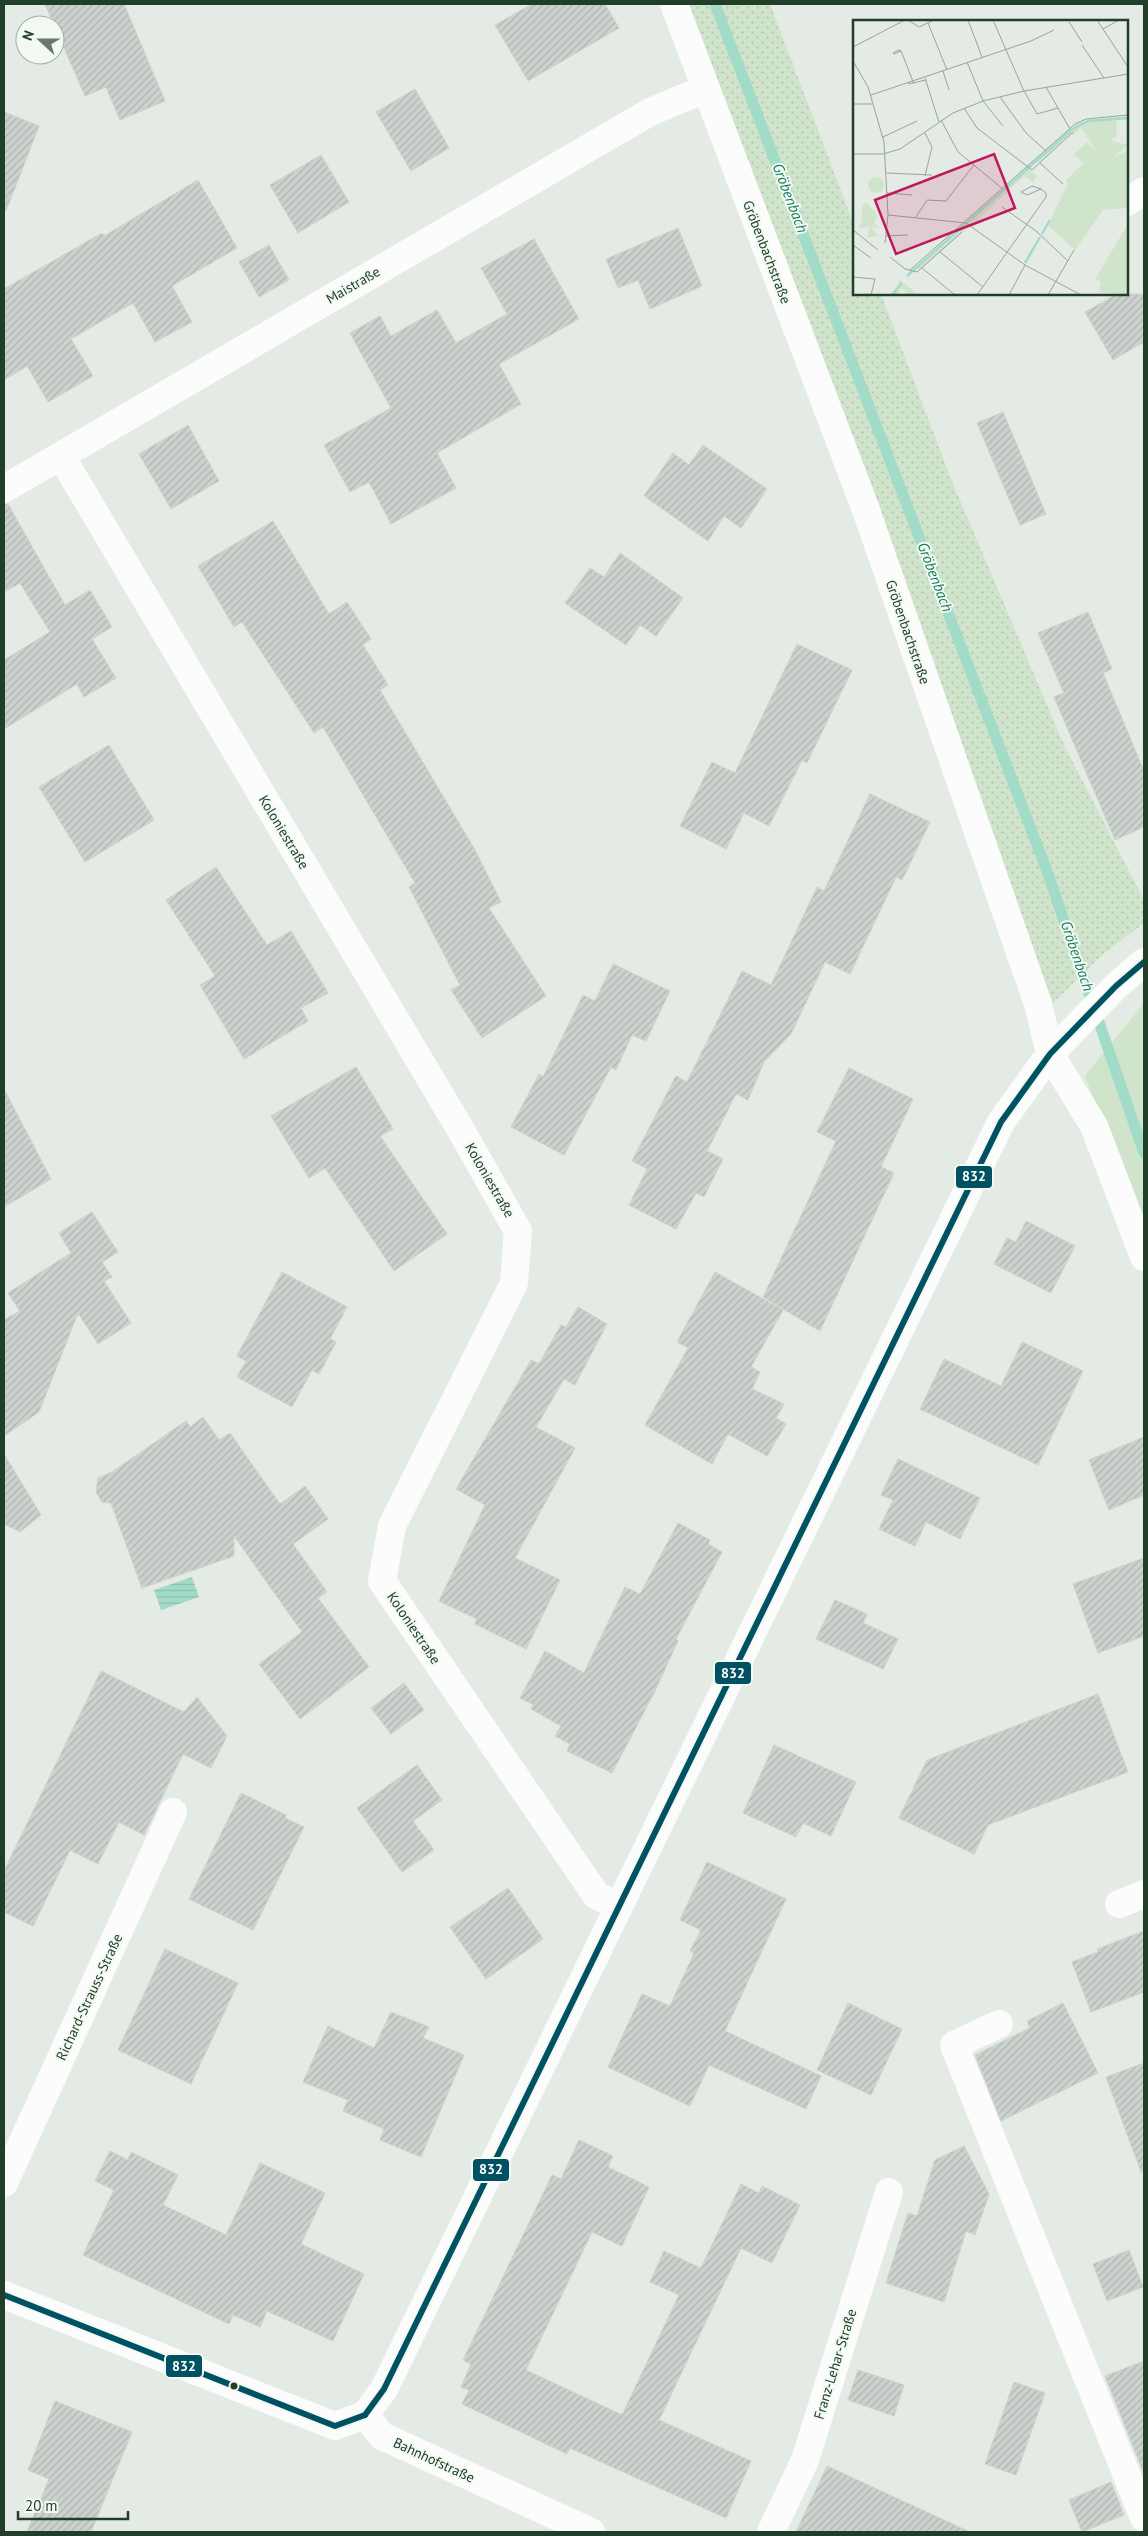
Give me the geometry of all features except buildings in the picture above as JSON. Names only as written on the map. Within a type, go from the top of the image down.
[{"type":"street","name":"Gröbenbachstraße","points":[[674,4],[866,510],[1038,1004],[1050,1054],[1094,1126],[1144,1257]]},
{"type":"street","name":"Maistraße","points":[[4,489],[650,112],[705,89]]},
{"type":"street","points":[[1128,201],[1144,191]]},
{"type":"street","name":"Koloniestraße","points":[[61,456],[457,1123],[518,1231],[514,1284],[392,1526],[382,1581],[596,1895],[618,1906]]},
{"type":"street","points":[[4,2295],[335,2426],[365,2415],[384,2389],[1001,1122],[1050,1054],[1116,986],[1144,962]]},
{"type":"street","name":"Richard-Strauss-Straße","points":[[4,2183],[174,1812]]},
{"type":"street","points":[[1119,1904],[1144,1894]]},
{"type":"street","points":[[999,2024],[954,2045],[1144,2518]]},
{"type":"street","name":"Franz-Lehar-Straße","points":[[770,2532],[804,2460],[889,2192]]},
{"type":"street","name":"Bahnhofstraße","points":[[365,2415],[382,2436],[591,2532]]},
{"type":"shaded area","points":[[689,4],[770,4],[853,222],[853,295],[881,295],[951,479],[1064,745],[1144,900],[1144,923],[1101,956],[1053,1003]]},
{"type":"shaded area","points":[[1144,1003],[1144,1231],[1085,1076]]},
{"type":"shaded area","points":[[192,1577],[199,1597],[161,1610],[154,1590]]},
{"type":"waterway","name":"Gröbenbach","points":[[715,4],[1047,871],[1144,1153]]},
{"type":"transit line","name":"832","points":[[365,2415],[384,2389],[1001,1122],[1050,1054],[1116,986],[1144,962]]},
{"type":"transit line","name":"832","points":[[4,2295],[335,2426],[365,2415]]}]
